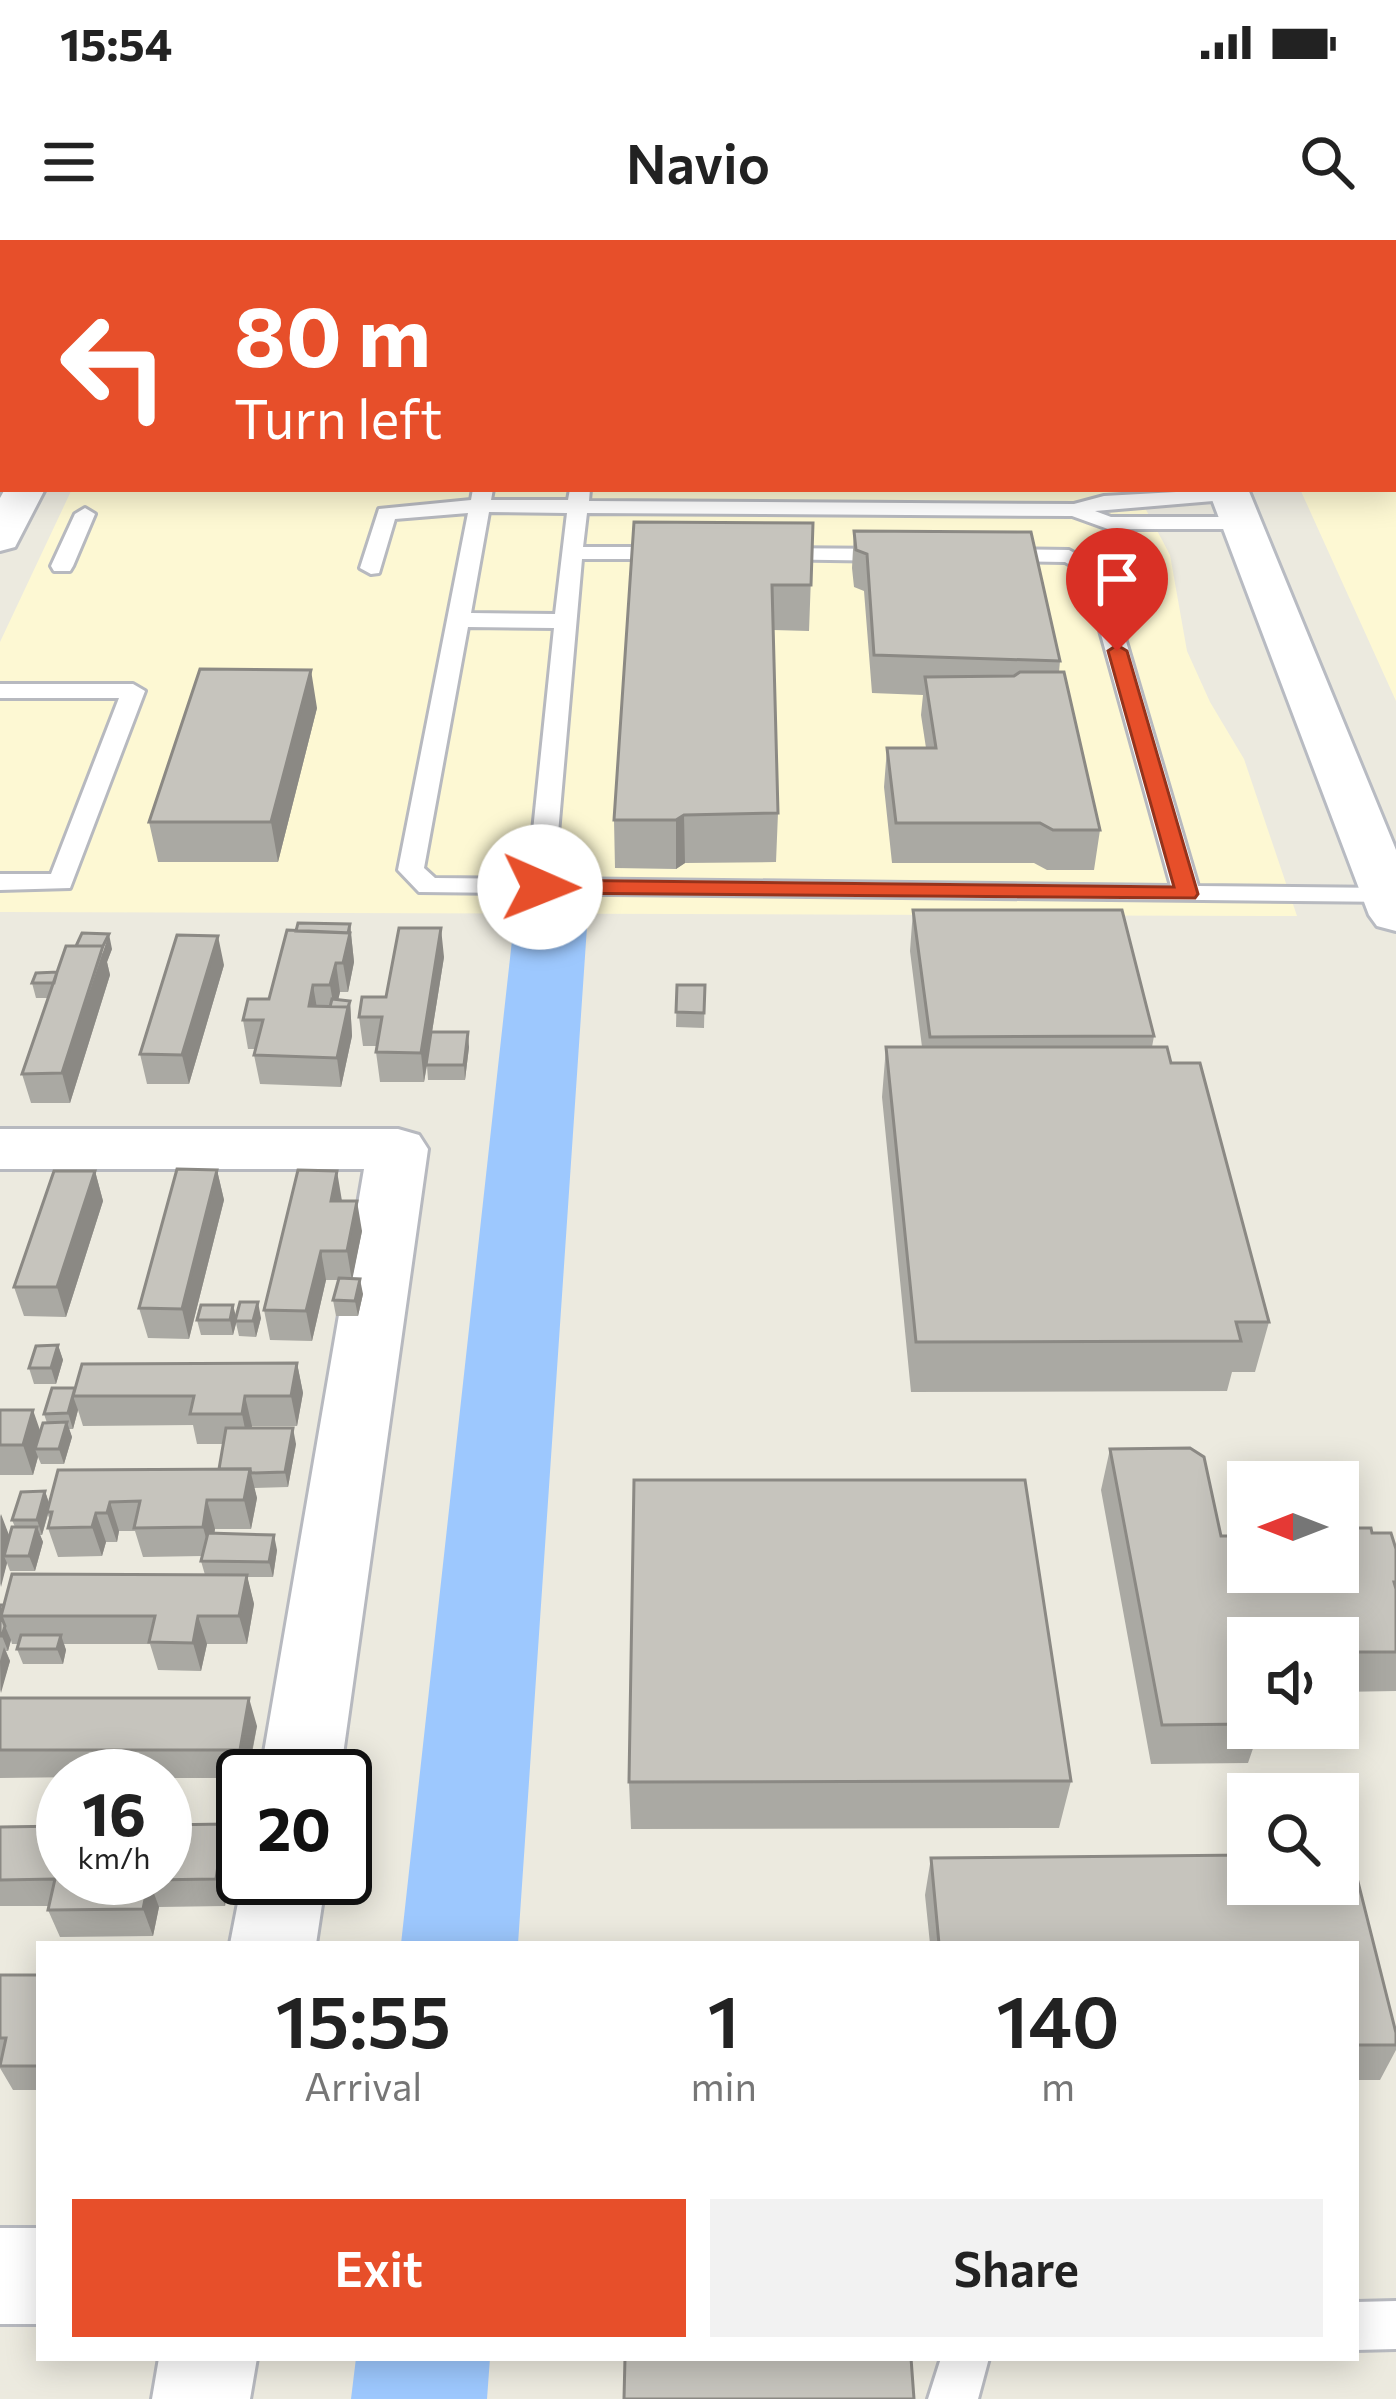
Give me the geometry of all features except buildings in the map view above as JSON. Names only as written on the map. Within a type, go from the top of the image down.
[{"type":"street","points":[[0,538],[23,492]]},
{"type":"street","points":[[1233,502],[1392,905]]},
{"type":"street","points":[[0,1149],[398,1149],[304,1749]]},
{"type":"street","points":[[274,1941],[280,1905]]},
{"type":"street","points":[[0,2276],[36,2276]]},
{"type":"street","points":[[201,2399],[207,2361]]},
{"type":"lane","points":[[481,498],[411,871],[428,886],[1187,894],[1392,905]]},
{"type":"lane","points":[[371,568],[386,513],[481,498],[839,499],[1075,510],[1104,502],[1233,502]]},
{"type":"lane","points":[[540,887],[579,498]]},
{"type":"lane","points":[[839,499],[842,554]]},
{"type":"lane","points":[[62,566],[85,514]]},
{"type":"lane","points":[[572,553],[707,554]]},
{"type":"lane","points":[[752,554],[1069,556],[1094,570],[1187,894]]},
{"type":"lane","points":[[458,620],[566,621]]},
{"type":"lane","points":[[0,691],[134,691],[61,882],[0,882]]},
{"type":"lane","points":[[1359,2326],[1396,2325]]},
{"type":"lane","points":[[953,2399],[963,2361]]},
{"type":"shaded area","points":[[71,492],[1137,492],[1170,555],[1187,651],[1244,759],[1297,916],[0,912],[0,642]]},
{"type":"shaded area","points":[[1301,492],[1396,492],[1396,701]]},
{"type":"water","points":[[588,912],[518,1941],[401,1941],[515,913]]},
{"type":"water","points":[[356,2361],[490,2361],[487,2399],[351,2399]]},
{"type":"route","points":[[540,887],[1187,894],[1117,651]]}]
